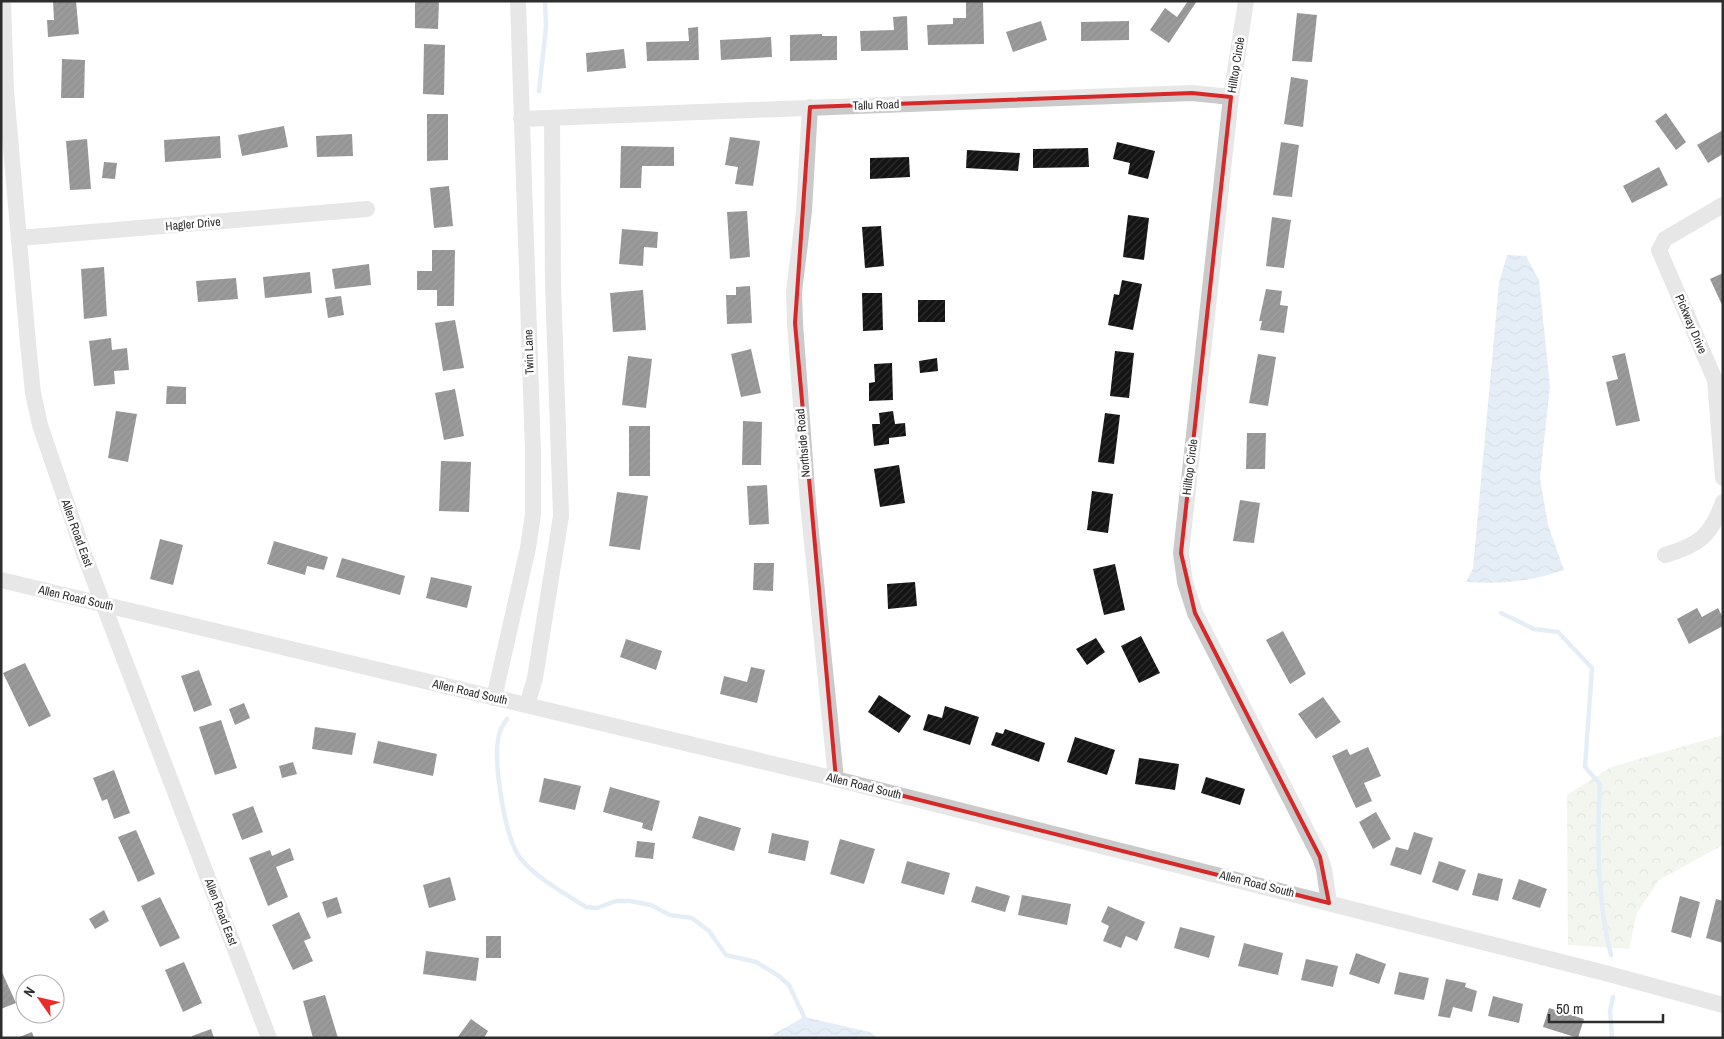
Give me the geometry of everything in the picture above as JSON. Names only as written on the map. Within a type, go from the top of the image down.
[{"type":"street","name":"Allen Road East","points":[[2,1],[6,91],[28,351],[33,393],[40,425],[54,470],[104,605],[269,1038]]},
{"type":"street","name":"Twin Lane","points":[[494,698],[528,548],[533,514],[533,451],[518,1]]},
{"type":"street","name":"Hilltop Circle","points":[[1246,1],[1231,97],[1181,553],[1185,582],[1195,613],[1320,857],[1324,869],[1329,903]]},
{"type":"street","name":"Tallu Road","points":[[521,119],[1192,93],[1231,97]]},
{"type":"street","name":"Northside Road","points":[[810,107],[804,211],[794,292],[794,323],[808,503],[836,779]]},
{"type":"street","name":"Twin Lane","points":[[527,705],[535,678],[561,516],[553,285],[552,118]]},
{"type":"street","name":"Pickway Drive","points":[[1723,205],[1665,239],[1659,250],[1715,380],[1723,478]]},
{"type":"street","name":"Hagler Drive","points":[[19,238],[367,209]]},
{"type":"street","points":[[1664,555],[1688,548],[1704,537],[1714,525],[1723,502]]},
{"type":"street","name":"Allen Road South","points":[[1,580],[836,779],[1329,903],[1723,1005]]},
{"type":"highlighted area","points":[[1192,93],[1231,97],[1181,553],[1195,613],[1320,857],[1329,903],[836,779],[795,323],[810,107]]},
{"type":"green space","points":[[1723,735],[1723,845],[1659,880],[1637,913],[1629,949],[1568,945],[1567,795],[1611,767]]},
{"type":"water","points":[[1507,255],[1526,256],[1539,280],[1550,387],[1540,478],[1548,525],[1564,570],[1516,581],[1492,583],[1466,582],[1473,568],[1499,283]]},
{"type":"water","points":[[804,1017],[870,1032],[877,1038],[767,1038]]},
{"type":"building","points":[[53,1],[76,1],[79,34],[48,37],[47,20],[54,20]]},
{"type":"building","points":[[415,1],[439,1],[438,29],[415,28]]},
{"type":"building","points":[[1188,1],[1197,1],[1169,43],[1150,30],[1165,8],[1177,17]]},
{"type":"building","points":[[966,2],[983,2],[984,44],[928,45],[927,25],[953,24],[953,18],[966,18]]},
{"type":"building","points":[[1297,13],[1317,15],[1312,62],[1292,61]]},
{"type":"building","points":[[907,16],[908,50],[861,51],[860,31],[894,30],[893,17]]},
{"type":"building","points":[[1041,21],[1047,40],[1013,52],[1006,32]]},
{"type":"building","points":[[1129,21],[1129,40],[1081,41],[1081,22]]},
{"type":"building","points":[[698,27],[699,60],[647,61],[646,42],[689,41],[688,28]]},
{"type":"building","points":[[822,34],[822,36],[837,36],[837,60],[790,61],[790,35]]},
{"type":"building","points":[[771,37],[772,57],[721,60],[720,40]]},
{"type":"building","points":[[424,44],[445,45],[444,95],[423,94]]},
{"type":"building","points":[[624,49],[626,68],[587,72],[586,53]]},
{"type":"building","points":[[62,59],[85,60],[84,98],[61,98]]},
{"type":"building","points":[[1291,77],[1308,80],[1303,127],[1284,124]]},
{"type":"building","points":[[1666,113],[1686,142],[1676,150],[1655,121]]},
{"type":"building","points":[[427,114],[448,114],[448,160],[427,161]]},
{"type":"building","points":[[284,126],[288,147],[242,156],[238,135]]},
{"type":"building","points":[[1723,130],[1723,154],[1708,163],[1697,145]]},
{"type":"building","points":[[352,134],[353,156],[317,157],[316,136]]},
{"type":"building","points":[[220,136],[221,158],[165,162],[164,140]]},
{"type":"building","points":[[730,137],[760,141],[753,186],[735,184],[738,167],[725,165]]},
{"type":"building","points":[[87,139],[91,189],[70,190],[66,141]]},
{"type":"building","points":[[1117,142],[1155,151],[1148,179],[1128,174],[1130,163],[1113,159]]},
{"type":"building","points":[[1281,142],[1299,145],[1292,197],[1273,195]]},
{"type":"building","points":[[621,146],[674,147],[674,166],[642,166],[641,188],[620,188]]},
{"type":"building","points":[[1088,148],[1089,167],[1033,168],[1033,149]]},
{"type":"building","points":[[967,150],[1020,153],[1018,171],[966,168]]},
{"type":"building","points":[[909,157],[910,177],[870,179],[870,158]]},
{"type":"building","points":[[104,162],[117,163],[115,179],[102,178]]},
{"type":"building","points":[[1659,167],[1668,185],[1632,203],[1623,186]]},
{"type":"building","points":[[449,186],[453,226],[434,228],[430,188]]},
{"type":"building","points":[[747,211],[750,257],[730,259],[727,212]]},
{"type":"building","points":[[1128,215],[1149,218],[1144,260],[1123,257]]},
{"type":"building","points":[[1272,217],[1291,220],[1284,268],[1266,266]]},
{"type":"building","points":[[881,226],[884,266],[865,268],[862,227]]},
{"type":"building","points":[[622,229],[658,232],[657,248],[644,247],[643,266],[619,264]]},
{"type":"building","points":[[432,250],[455,250],[454,306],[437,306],[437,290],[417,290],[417,271],[432,271]]},
{"type":"building","points":[[369,264],[371,285],[335,289],[332,269]]},
{"type":"building","points":[[104,267],[107,316],[84,319],[81,269]]},
{"type":"building","points":[[310,272],[312,293],[265,298],[263,277]]},
{"type":"building","points":[[1723,273],[1723,307],[1710,279]]},
{"type":"building","points":[[236,278],[238,299],[198,302],[196,281]]},
{"type":"building","points":[[1122,280],[1142,284],[1133,330],[1108,325],[1114,294],[1119,295]]},
{"type":"building","points":[[750,286],[752,323],[727,324],[726,295],[736,295],[736,287]]},
{"type":"building","points":[[1266,289],[1282,291],[1280,305],[1288,306],[1284,333],[1260,330],[1262,321],[1259,321]]},
{"type":"building","points":[[643,290],[646,330],[613,332],[610,293]]},
{"type":"building","points":[[862,293],[882,293],[883,330],[863,331]]},
{"type":"building","points":[[341,296],[344,315],[328,318],[325,298]]},
{"type":"building","points":[[918,300],[945,300],[945,322],[918,322]]},
{"type":"building","points":[[455,320],[464,368],[443,371],[435,323]]},
{"type":"building","points":[[111,338],[112,350],[127,348],[129,370],[114,371],[115,384],[94,386],[89,341]]},
{"type":"building","points":[[751,349],[761,393],[741,397],[731,354]]},
{"type":"building","points":[[1115,351],[1134,353],[1129,398],[1110,396]]},
{"type":"building","points":[[1625,353],[1640,421],[1616,426],[1606,382],[1618,379],[1612,356]]},
{"type":"building","points":[[1258,354],[1276,357],[1268,406],[1249,403]]},
{"type":"building","points":[[628,356],[652,359],[646,408],[622,405]]},
{"type":"building","points":[[937,358],[938,371],[920,373],[919,361]]},
{"type":"building","points":[[892,363],[893,400],[869,401],[869,383],[875,382],[874,364]]},
{"type":"building","points":[[167,386],[186,387],[186,404],[166,404]]},
{"type":"building","points":[[455,389],[464,436],[444,440],[435,393]]},
{"type":"building","points":[[116,411],[137,414],[128,462],[108,458]]},
{"type":"building","points":[[893,411],[895,424],[905,423],[906,436],[889,438],[889,444],[874,446],[872,424],[880,424],[879,413]]},
{"type":"building","points":[[1105,413],[1120,415],[1114,464],[1098,462]]},
{"type":"building","points":[[743,421],[762,422],[761,465],[742,465]]},
{"type":"building","points":[[629,426],[650,426],[650,476],[629,476]]},
{"type":"building","points":[[1247,433],[1266,433],[1265,469],[1246,469]]},
{"type":"building","points":[[441,461],[471,462],[469,512],[439,511]]},
{"type":"building","points":[[899,465],[905,503],[880,507],[874,469]]},
{"type":"building","points":[[767,485],[769,524],[749,525],[747,486]]},
{"type":"building","points":[[1092,491],[1113,494],[1108,533],[1087,530]]},
{"type":"building","points":[[617,492],[648,496],[640,550],[609,546]]},
{"type":"building","points":[[1240,500],[1260,503],[1254,543],[1233,541]]},
{"type":"building","points":[[160,539],[183,545],[173,585],[150,579]]},
{"type":"building","points":[[274,541],[328,557],[324,570],[307,566],[305,575],[267,564]]},
{"type":"building","points":[[342,558],[405,576],[400,595],[336,577]]},
{"type":"building","points":[[754,563],[774,563],[773,591],[753,590]]},
{"type":"building","points":[[1115,564],[1125,610],[1104,615],[1093,569]]},
{"type":"building","points":[[431,577],[472,586],[467,608],[426,598]]},
{"type":"building","points":[[915,582],[917,606],[888,609],[887,584]]},
{"type":"building","points":[[1697,608],[1702,617],[1718,608],[1723,618],[1723,626],[1689,644],[1677,619]]},
{"type":"building","points":[[1283,631],[1306,674],[1290,684],[1266,640]]},
{"type":"building","points":[[1141,636],[1160,673],[1139,683],[1121,646]]},
{"type":"building","points":[[1096,638],[1105,652],[1087,665],[1076,649]]},
{"type":"building","points":[[626,639],[662,651],[656,670],[620,657]]},
{"type":"building","points":[[25,663],[51,716],[29,727],[3,673]]},
{"type":"building","points":[[751,667],[765,670],[757,703],[720,694],[724,676],[747,682]]},
{"type":"building","points":[[199,670],[212,705],[194,712],[181,676]]},
{"type":"building","points":[[879,695],[911,716],[899,733],[868,712]]},
{"type":"building","points":[[1323,697],[1341,722],[1316,739],[1298,714]]},
{"type":"building","points":[[244,703],[250,718],[235,725],[229,709]]},
{"type":"building","points":[[945,706],[979,717],[970,745],[923,730],[928,714],[942,718]]},
{"type":"building","points":[[221,720],[237,768],[215,775],[199,727]]},
{"type":"building","points":[[315,727],[356,733],[352,755],[312,749]]},
{"type":"building","points":[[1005,729],[1045,743],[1039,762],[991,745],[996,732],[1003,734]]},
{"type":"building","points":[[1075,737],[1115,750],[1107,775],[1067,762]]},
{"type":"building","points":[[378,741],[437,754],[433,776],[373,763]]},
{"type":"building","points":[[1368,747],[1381,776],[1364,783],[1372,801],[1356,808],[1332,756],[1347,749],[1350,755]]},
{"type":"building","points":[[1139,758],[1179,764],[1175,790],[1135,784]]},
{"type":"building","points":[[293,762],[297,774],[282,778],[279,766]]},
{"type":"building","points":[[114,770],[130,813],[114,819],[107,799],[102,801],[93,778]]},
{"type":"building","points":[[1206,777],[1245,789],[1240,805],[1201,793]]},
{"type":"building","points":[[544,778],[581,786],[575,810],[539,802]]},
{"type":"building","points":[[610,787],[660,801],[652,831],[642,828],[643,823],[603,812]]},
{"type":"building","points":[[253,806],[263,832],[242,840],[232,814]]},
{"type":"building","points":[[1376,812],[1391,839],[1373,849],[1359,822]]},
{"type":"building","points":[[699,816],[741,828],[734,851],[692,838]]},
{"type":"building","points":[[136,830],[155,874],[138,882],[118,837]]},
{"type":"building","points":[[1414,832],[1433,838],[1421,875],[1390,865],[1396,847],[1408,850]]},
{"type":"building","points":[[772,833],[809,841],[805,861],[768,853]]},
{"type":"building","points":[[840,839],[875,849],[864,884],[830,874]]},
{"type":"building","points":[[637,841],[655,843],[653,859],[635,857]]},
{"type":"building","points":[[290,848],[294,860],[276,867],[288,897],[268,906],[249,858],[270,850],[272,856]]},
{"type":"building","points":[[907,861],[950,873],[944,895],[901,883]]},
{"type":"building","points":[[1439,861],[1466,870],[1458,891],[1432,882]]},
{"type":"building","points":[[1478,873],[1503,879],[1498,901],[1472,895]]},
{"type":"building","points":[[450,877],[456,900],[429,908],[423,885]]},
{"type":"building","points":[[1519,879],[1547,889],[1540,908],[1512,899]]},
{"type":"building","points":[[976,886],[1010,896],[1005,912],[971,902]]},
{"type":"building","points":[[1022,895],[1071,904],[1067,925],[1018,915]]},
{"type":"building","points":[[1680,896],[1700,902],[1691,938],[1671,932]]},
{"type":"building","points":[[160,897],[180,938],[160,947],[141,906]]},
{"type":"building","points":[[337,897],[342,913],[327,918],[322,902]]},
{"type":"building","points":[[1716,899],[1723,901],[1723,943],[1706,938]]},
{"type":"building","points":[[1108,906],[1145,922],[1137,941],[1126,936],[1121,948],[1103,941],[1109,926],[1101,922]]},
{"type":"building","points":[[104,910],[109,921],[95,929],[89,919]]},
{"type":"building","points":[[299,912],[311,938],[304,941],[313,961],[293,970],[272,925]]},
{"type":"building","points":[[1180,927],[1215,936],[1209,958],[1174,948]]},
{"type":"building","points":[[486,936],[501,936],[501,958],[486,958]]},
{"type":"building","points":[[1244,943],[1283,953],[1278,975],[1238,966]]},
{"type":"building","points":[[426,951],[479,958],[476,981],[423,974]]},
{"type":"building","points":[[1356,953],[1386,964],[1379,984],[1349,974]]},
{"type":"building","points":[[1306,959],[1338,966],[1333,987],[1301,980]]},
{"type":"building","points":[[184,962],[202,1003],[183,1012],[165,970]]},
{"type":"building","points":[[1,970],[15,1003],[1,1009]]},
{"type":"building","points":[[1399,972],[1429,978],[1424,1000],[1394,994]]},
{"type":"building","points":[[1446,979],[1466,983],[1465,987],[1477,991],[1472,1012],[1453,1007],[1450,1018],[1438,1016]]},
{"type":"building","points":[[325,995],[338,1038],[313,1038],[303,1001]]},
{"type":"building","points":[[1493,996],[1523,1004],[1519,1023],[1488,1016]]},
{"type":"building","points":[[1549,1008],[1584,1019],[1578,1038],[1543,1027]]},
{"type":"building","points":[[471,1019],[488,1031],[484,1038],[457,1038]]},
{"type":"building","points":[[211,1029],[214,1038],[193,1038],[192,1036]]},
{"type":"building","points":[[32,1032],[34,1038],[17,1038]]},
{"type":"waterway","points":[[539,91],[546,27],[545,1]]},
{"type":"waterway","points":[[1501,613],[1534,629],[1558,632],[1592,668],[1585,767],[1600,784],[1599,870],[1603,913],[1611,955]]},
{"type":"waterway","points":[[507,719],[501,729],[498,740],[499,784],[510,836],[515,849],[527,866],[586,907],[597,908],[616,901],[630,901],[651,905],[670,915],[692,918],[709,931],[726,955],[756,962],[779,976],[789,985],[806,1021]]},
{"type":"waterway","points":[[1612,1038],[1610,1011],[1613,997]]}]
